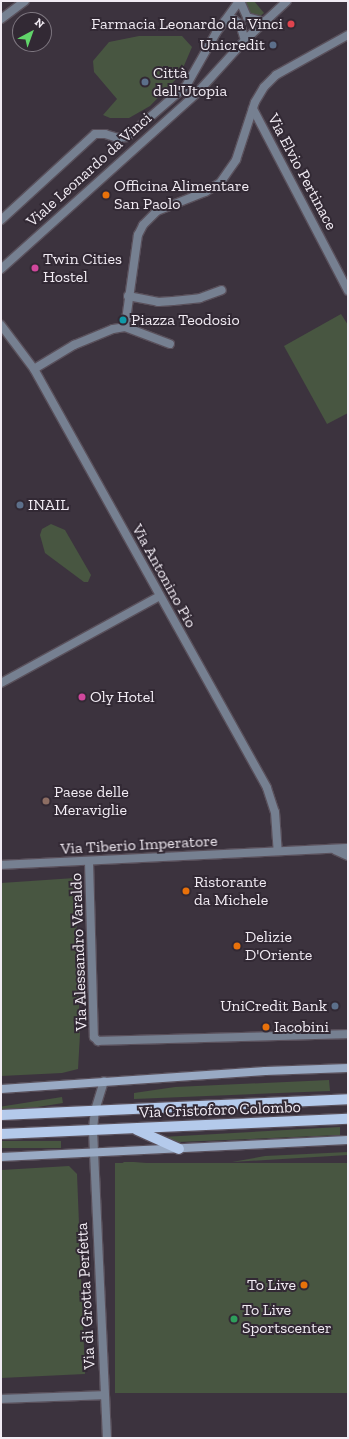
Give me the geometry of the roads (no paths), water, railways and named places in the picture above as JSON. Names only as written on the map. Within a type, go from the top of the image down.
[{"type":"main road","points":[[1,1089],[104,1081],[348,1068]]},
{"type":"main road","name":"Via Cristoforo Colombo","points":[[1,1115],[348,1099]]},
{"type":"main road","name":"Via Cristoforo Colombo","points":[[1,1134],[348,1119]]},
{"type":"main road","points":[[133,1129],[179,1149]]},
{"type":"main road","points":[[1,1157],[348,1140]]},
{"type":"street","points":[[1,19],[25,1]]},
{"type":"street","name":"Viale Leonardo da Vinci","points":[[1,220],[95,134],[105,134],[118,138],[127,137],[179,93],[192,78],[225,21],[240,1],[247,17],[264,22]]},
{"type":"street","name":"Viale Leonardo da Vinci","points":[[1,269],[197,93],[245,40],[287,1]]},
{"type":"street","points":[[225,21],[233,20],[240,24],[245,40]]},
{"type":"street","points":[[125,327],[128,296],[138,235],[143,225],[157,211],[211,189],[226,177],[236,160],[260,91],[271,80],[348,35]]},
{"type":"street","name":"Via Elvio Pertinace","points":[[253,109],[348,291]]},
{"type":"street","points":[[128,296],[158,302],[174,301],[200,298],[222,290]]},
{"type":"street","name":"Via Antonino Pio","points":[[1,326],[34,369],[267,788],[275,812],[278,851]]},
{"type":"street","points":[[34,369],[87,339],[106,331],[125,327],[170,344]]},
{"type":"street","points":[[1,683],[160,596]]},
{"type":"street","points":[[332,849],[348,848]]},
{"type":"street","points":[[332,849],[348,856]]},
{"type":"street","name":"Via Tiberio Imperatore","points":[[1,865],[89,862],[332,849]]},
{"type":"street","name":"Via Alessandro Varaldo","points":[[89,862],[94,1036],[98,1041],[348,1034]]},
{"type":"street","points":[[94,1153],[93,1130],[95,1110],[104,1081]]},
{"type":"street","name":"Via di Grotta Perfetta","points":[[94,1153],[106,1438]]},
{"type":"street","points":[[1,1399],[104,1395]]},
{"type":"place","name":"Farmacia Leonardo da Vinci","points":[[291,24]]},
{"type":"place","name":"Unicredit","points":[[273,45]]},
{"type":"place","name":"Città dell'Utopia","points":[[145,82]]},
{"type":"place","name":"Officina Alimentare San Paolo","points":[[106,195]]},
{"type":"place","name":"Twin Cities Hostel","points":[[35,268]]},
{"type":"place","name":"Piazza Teodosio","points":[[123,320]]},
{"type":"place","name":"INAIL","points":[[20,505]]},
{"type":"place","name":"Oly Hotel","points":[[82,697]]},
{"type":"place","name":"Paese delle Meraviglie","points":[[46,801]]},
{"type":"place","name":"Ristorante da Michele","points":[[186,891]]},
{"type":"place","name":"Delizie D'Oriente","points":[[237,946]]},
{"type":"place","name":"UniCredit Bank","points":[[335,1006]]},
{"type":"place","name":"Iacobini","points":[[266,1027]]},
{"type":"place","name":"To Live","points":[[304,1285]]},
{"type":"place","name":"To Live Sportscenter","points":[[234,1319]]}]
